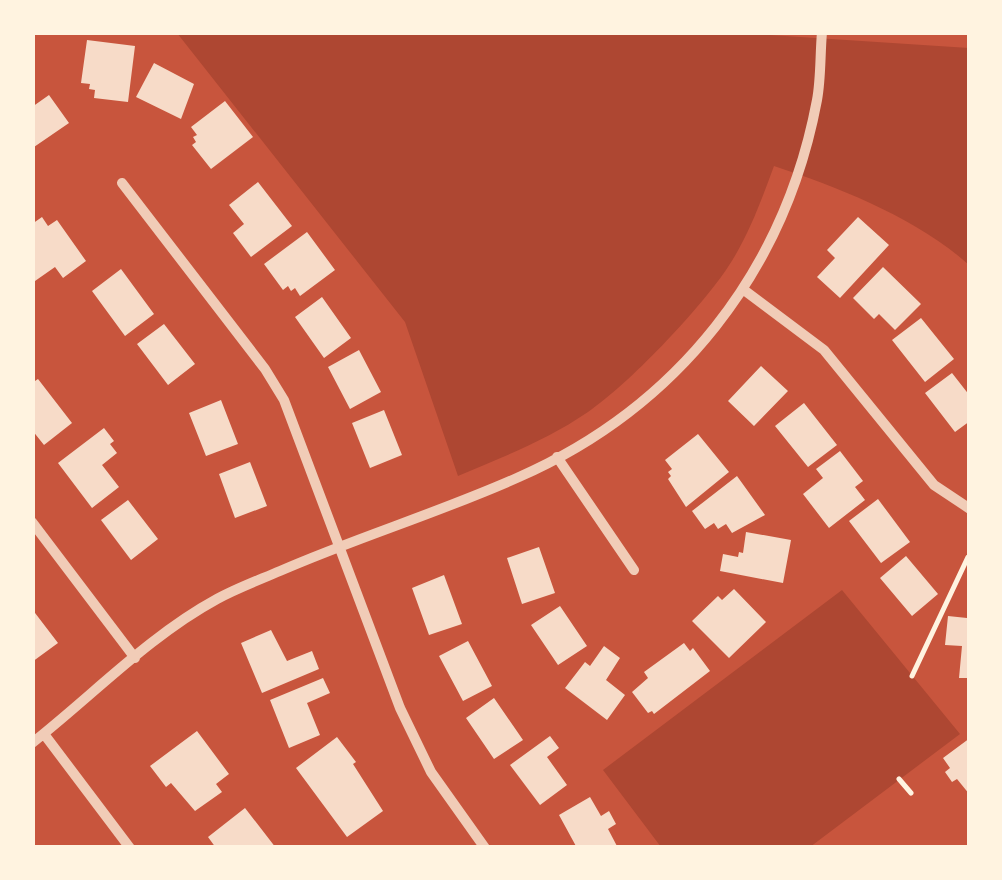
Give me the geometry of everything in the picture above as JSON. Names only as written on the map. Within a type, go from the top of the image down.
[{"type":"street","points":[[32,744],[183,620],[219,597],[338,546],[521,477],[600,433],[640,404],[718,325],[761,262],[796,178],[817,99],[822,32]]},
{"type":"street","points":[[122,183],[284,400],[400,708],[431,772],[484,848]]},
{"type":"street","points":[[744,290],[824,350],[934,485],[970,509]]},
{"type":"street","points":[[557,457],[634,570]]},
{"type":"street","points":[[32,522],[135,658]]},
{"type":"street","points":[[44,734],[130,848]]},
{"type":"path","points":[[912,676],[968,557]]},
{"type":"path","points":[[899,780],[911,793]]},
{"type":"shaded area","points":[[722,32],[969,48],[969,265],[902,219],[774,166],[734,258],[662,346],[605,399],[572,422],[458,476],[405,322],[177,33]]},
{"type":"shaded area","points":[[842,590],[960,734],[810,847],[661,847],[603,770]]},
{"type":"building","points":[[87,40],[135,46],[128,102],[94,98],[95,90],[89,89],[90,84],[81,83]]},
{"type":"building","points":[[154,63],[194,84],[181,119],[136,97]]},
{"type":"building","points":[[49,95],[69,123],[34,147],[32,107]]},
{"type":"building","points":[[225,101],[253,137],[211,169],[192,145],[197,135],[191,127]]},
{"type":"building","points":[[258,182],[292,226],[251,257],[233,233],[244,224],[229,205]]},
{"type":"building","points":[[42,217],[48,226],[57,220],[86,261],[63,278],[55,267],[35,281],[32,224]]},
{"type":"building","points":[[858,217],[889,245],[840,298],[817,277],[835,258],[827,250]]},
{"type":"building","points":[[307,232],[335,270],[300,296],[295,288],[291,291],[288,286],[283,290],[264,264]]},
{"type":"building","points":[[883,267],[921,304],[895,330],[879,314],[874,319],[853,298]]},
{"type":"building","points":[[121,269],[154,314],[125,336],[92,291]]},
{"type":"building","points":[[322,297],[351,338],[324,358],[295,317]]},
{"type":"building","points":[[921,318],[954,359],[925,382],[892,340]]},
{"type":"building","points":[[164,324],[195,364],[168,385],[137,344]]},
{"type":"building","points":[[359,350],[381,392],[350,409],[328,367]]},
{"type":"building","points":[[761,366],[788,391],[754,426],[728,401]]},
{"type":"building","points":[[952,373],[970,396],[970,421],[955,432],[925,393]]},
{"type":"building","points":[[38,379],[72,423],[44,445],[32,430],[32,383]]},
{"type":"building","points":[[221,400],[238,444],[206,456],[189,413]]},
{"type":"building","points":[[804,403],[837,445],[808,467],[775,426]]},
{"type":"building","points":[[384,410],[402,455],[370,468],[352,423]]},
{"type":"building","points":[[104,428],[117,453],[102,465],[119,487],[92,508],[58,463]]},
{"type":"building","points":[[698,434],[729,472],[686,507],[668,479],[672,469],[665,460]]},
{"type":"building","points":[[840,451],[863,481],[855,487],[865,500],[829,528],[803,494],[823,478],[816,469]]},
{"type":"building","points":[[250,462],[267,506],[235,518],[219,474]]},
{"type":"building","points":[[737,476],[765,515],[732,533],[726,524],[718,529],[714,523],[705,529],[692,511]]},
{"type":"building","points":[[878,499],[910,542],[881,563],[849,521]]},
{"type":"building","points":[[128,500],[158,539],[131,560],[101,520]]},
{"type":"building","points":[[746,532],[791,540],[783,583],[720,571],[723,554],[738,557],[739,552],[743,553]]},
{"type":"building","points":[[539,547],[555,593],[522,604],[507,558]]},
{"type":"building","points":[[906,556],[938,594],[912,616],[880,578]]},
{"type":"building","points":[[444,575],[462,624],[429,635],[412,588]]},
{"type":"building","points":[[734,589],[766,622],[729,658],[692,621],[718,596],[722,600]]},
{"type":"building","points":[[560,606],[587,646],[558,665],[531,625]]},
{"type":"building","points":[[32,609],[58,643],[32,662]]},
{"type":"building","points":[[948,616],[967,618],[970,678],[959,678],[962,646],[945,645]]},
{"type":"building","points":[[271,630],[287,661],[312,651],[319,669],[262,693],[241,643]]},
{"type":"building","points":[[468,641],[492,686],[463,701],[439,656]]},
{"type":"building","points":[[684,643],[690,651],[693,648],[710,671],[654,714],[648,713],[632,692],[648,678],[644,672]]},
{"type":"building","points":[[604,646],[620,658],[606,680],[625,695],[607,720],[565,688],[585,662],[590,666]]},
{"type":"building","points":[[323,678],[330,693],[307,703],[320,735],[289,748],[270,700]]},
{"type":"building","points":[[494,698],[523,740],[494,759],[466,718]]},
{"type":"building","points":[[197,731],[229,774],[216,784],[222,792],[195,811],[171,783],[166,787],[150,766]]},
{"type":"building","points":[[550,736],[559,748],[547,757],[567,785],[540,805],[510,765]]},
{"type":"building","points":[[337,737],[383,811],[347,837],[296,768]]},
{"type":"building","points":[[970,738],[970,795],[957,779],[952,782],[945,772],[950,768],[943,758]]},
{"type":"building","points":[[590,797],[601,816],[609,811],[616,824],[608,829],[618,848],[577,848],[559,815]]},
{"type":"building","points":[[245,808],[276,848],[216,848],[208,837]]}]
